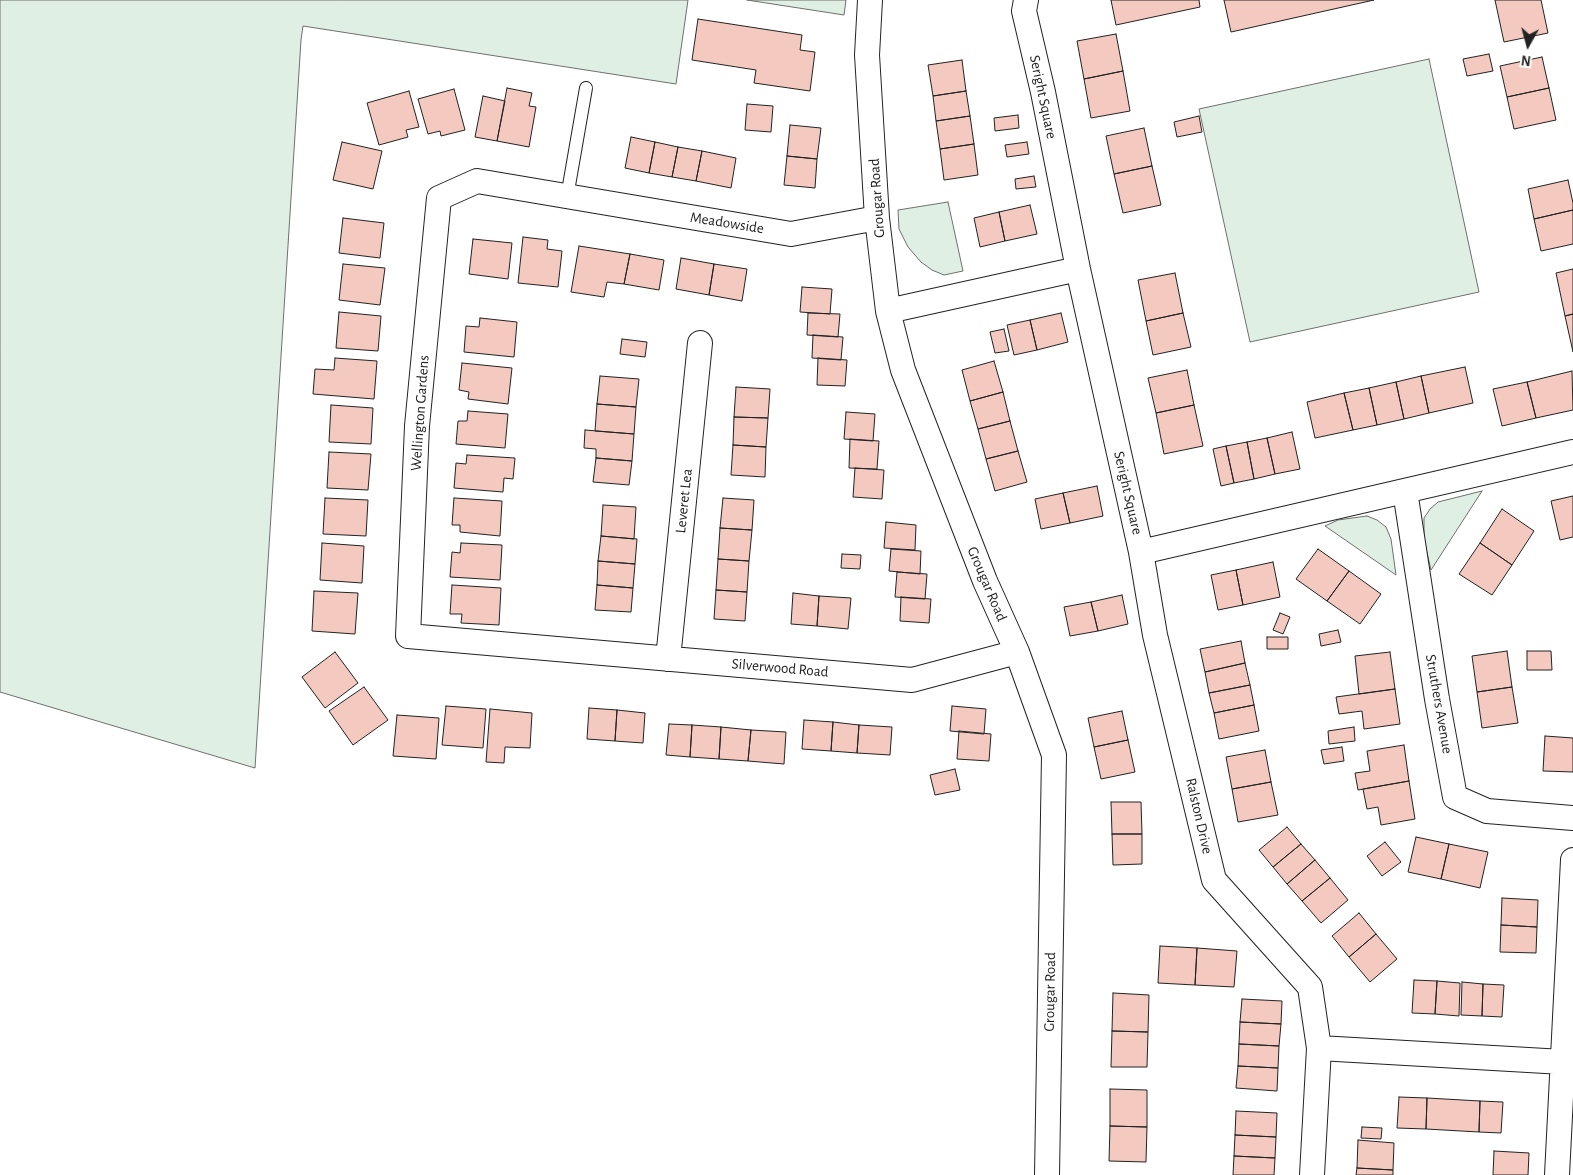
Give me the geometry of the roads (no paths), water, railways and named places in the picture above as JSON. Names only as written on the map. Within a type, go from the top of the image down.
[{"type":"street","name":"Grougar Road","points":[[870,0],[867,55],[877,218],[888,311],[903,370],[985,581],[1017,652],[1054,755],[1047,1175]]},
{"type":"street","name":"Seright Square","points":[[1026,0],[1024,11],[1078,269],[1141,552],[1573,452]]},
{"type":"street","name":"Wellington Gardens","points":[[541,647],[408,636],[417,426],[439,198],[477,182],[571,197]]},
{"type":"street","name":"Meadowside","points":[[571,197],[791,234],[877,218]]},
{"type":"street","points":[[888,311],[1078,269]]},
{"type":"street","name":"Leveret Lea","points":[[668,659],[700,344]]},
{"type":"street","name":"Struthers Avenue","points":[[1405,491],[1437,699],[1455,797],[1487,811],[1573,818]]},
{"type":"street","name":"Ralston Drive","points":[[1141,552],[1155,635],[1214,880],[1310,987],[1318,1048],[1312,1175]]},
{"type":"street","name":"Silverwood Road","points":[[541,647],[912,680],[1017,652]]},
{"type":"street","points":[[1558,1175],[1573,860]]},
{"type":"street","points":[[1318,1048],[1563,1062]]},
{"type":"lane","points":[[571,197],[586,88]]}]
